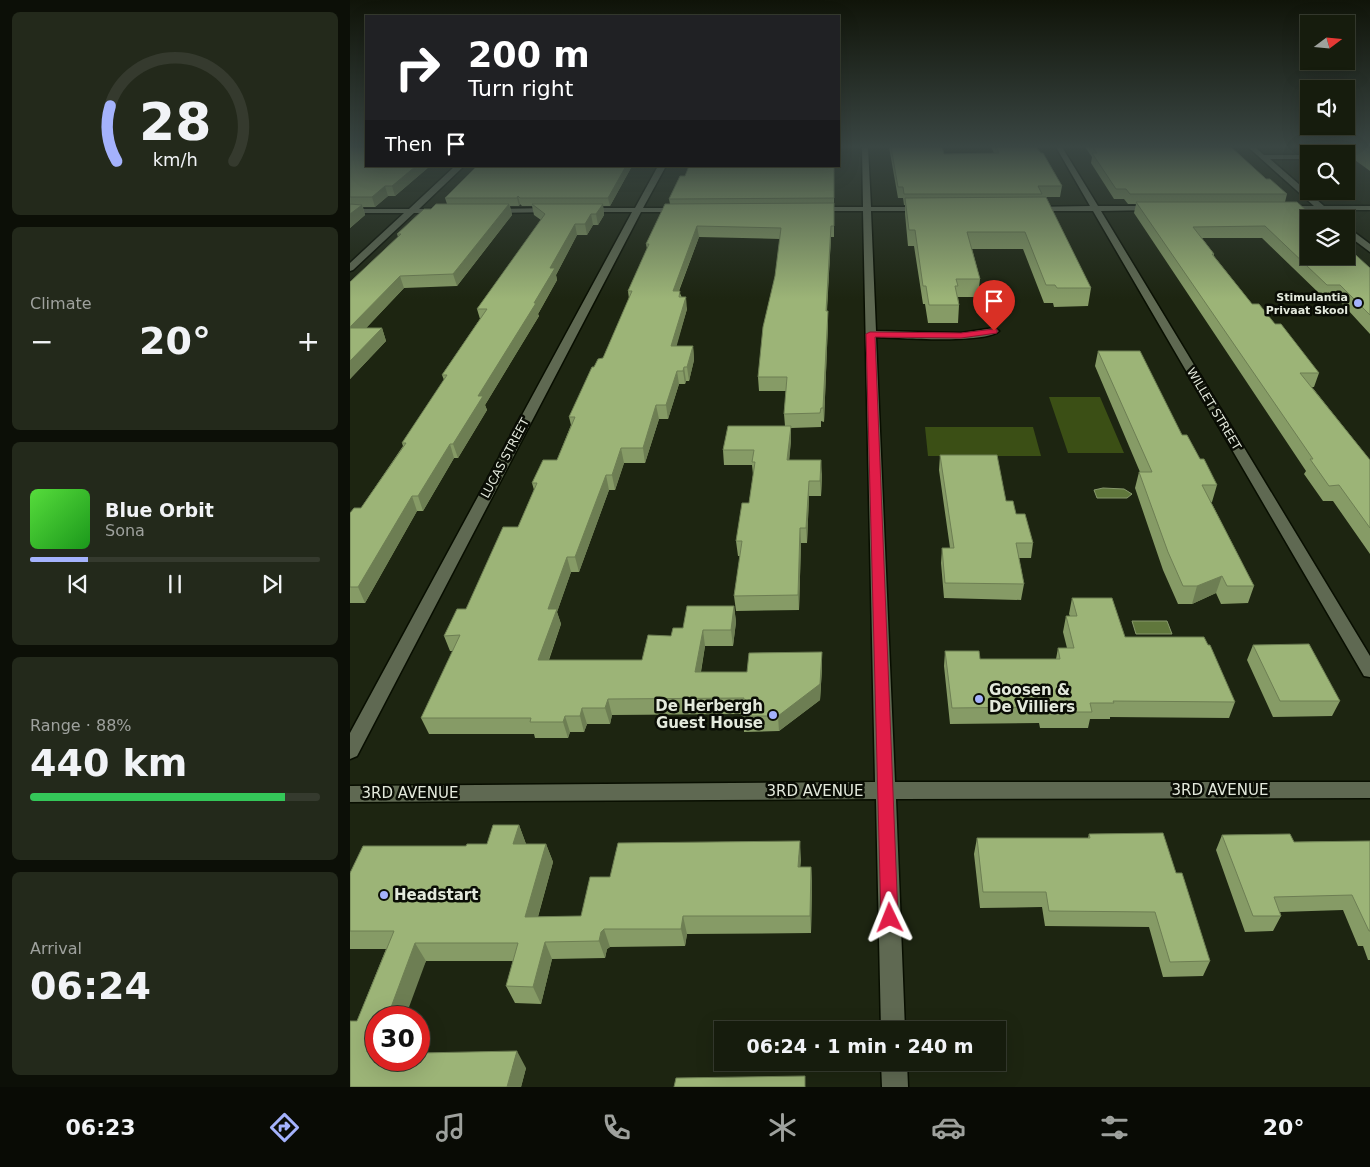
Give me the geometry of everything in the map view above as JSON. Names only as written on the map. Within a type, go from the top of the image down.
[{"type":"street","points":[[350,268],[425,198]]},
{"type":"street","name":"LUCAS STREET","points":[[350,751],[572,331],[645,198]]},
{"type":"street","points":[[866,198],[893,1021]]},
{"type":"street","name":"WILLET STREET","points":[[1089,198],[1370,671]]},
{"type":"street","points":[[1311,198],[1323,208]]},
{"type":"street","points":[[1025,209],[1164,208]]},
{"type":"street","points":[[1273,208],[1370,208]]},
{"type":"street","points":[[807,210],[936,209]]},
{"type":"street","points":[[480,211],[559,210]]},
{"type":"street","points":[[579,210],[688,210]]},
{"type":"street","points":[[350,211],[450,211]]},
{"type":"street","points":[[1355,235],[1366,242],[1370,249]]},
{"type":"street","points":[[870,334],[961,336],[994,331]]},
{"type":"street","name":"3RD AVENUE","points":[[350,794],[886,790],[1370,790]]},
{"type":"street","points":[[894,1071],[895,1087]]},
{"type":"shaded area","points":[[1049,397],[1100,397],[1124,453],[1068,453]]},
{"type":"shaded area","points":[[925,427],[1033,427],[1041,456],[928,456]]},
{"type":"shaded area","points":[[1103,488],[1124,489],[1132,494],[1127,498],[1097,498],[1094,490]]},
{"type":"shaded area","points":[[1132,621],[1167,621],[1172,634],[1136,634]]},
{"type":"building","points":[[445,198],[517,198],[517,198]]},
{"type":"building","points":[[520,198],[608,198],[608,198]]},
{"type":"building","points":[[670,198],[834,198],[834,198]]},
{"type":"building","points":[[905,198],[1046,198],[1091,288],[1057,288],[1055,285],[1046,285],[1025,232],[967,232],[980,279],[956,279],[958,286],[955,286],[959,305],[929,305],[926,286],[923,286],[915,230],[909,230]]},
{"type":"building","points":[[1136,202],[1297,202],[1306,210],[1300,210],[1300,259],[1265,226],[1193,227],[1252,304],[1259,304],[1275,324],[1281,324],[1319,373],[1300,373],[1370,460],[1370,528],[1339,485],[1329,486],[1310,459],[1313,459]]},
{"type":"building","points":[[834,203],[834,226],[831,226],[826,311],[828,311],[823,408],[821,408],[820,413],[784,414],[787,377],[758,377],[763,327],[775,276],[781,228],[697,226],[673,291],[680,291],[679,297],[686,297],[671,346],[693,346],[687,367],[684,367],[683,371],[677,371],[666,405],[656,405],[643,448],[621,448],[612,475],[606,475],[575,557],[567,557],[548,609],[557,609],[538,660],[642,660],[648,635],[671,636],[673,628],[683,628],[687,606],[734,606],[731,630],[703,630],[695,672],[747,672],[749,653],[822,652],[820,684],[778,716],[742,716],[744,698],[608,699],[605,708],[582,708],[580,716],[565,716],[563,722],[530,722],[531,718],[421,718],[460,635],[444,636],[457,609],[466,609],[503,527],[518,527],[537,483],[532,483],[543,460],[557,460],[575,417],[569,417],[592,367],[594,367],[598,359],[603,358],[632,291],[628,291],[649,244],[646,244],[665,204]]},
{"type":"building","points":[[350,204],[362,205],[350,214]]},
{"type":"building","points":[[436,204],[509,204],[453,274],[400,276],[350,327],[350,282],[401,234],[397,234],[424,209],[431,209]]},
{"type":"building","points":[[532,204],[603,204],[596,214],[591,214],[585,224],[575,224],[550,268],[555,268],[534,303],[536,303],[478,396],[483,396],[453,444],[450,444],[418,496],[412,496],[358,587],[350,587],[350,513],[354,508],[361,508],[406,443],[402,443],[447,375],[442,375],[487,309],[477,309],[545,214]]},
{"type":"building","points":[[1355,254],[1370,268],[1370,315],[1340,285],[1327,285],[1306,265],[1355,265]]},
{"type":"building","points":[[350,328],[382,328],[350,361]]},
{"type":"building","points":[[1098,351],[1140,351],[1182,435],[1187,435],[1200,459],[1204,459],[1217,485],[1202,485],[1254,586],[1227,586],[1222,576],[1197,586],[1183,586],[1168,552],[1139,472],[1152,472]]},
{"type":"building","points":[[728,426],[791,426],[787,460],[821,460],[820,481],[809,481],[806,528],[800,528],[798,595],[734,596],[742,541],[736,541],[742,503],[749,503],[755,462],[752,462],[754,450],[723,450]]},
{"type":"building","points":[[940,455],[997,455],[1006,501],[1013,501],[1016,514],[1025,514],[1033,543],[1016,543],[1024,584],[945,583],[942,548],[954,548]]},
{"type":"building","points":[[1072,598],[1112,598],[1125,637],[1204,637],[1208,645],[1210,645],[1235,702],[1113,701],[1114,703],[1090,703],[1092,712],[1043,712],[1042,707],[952,708],[945,651],[979,651],[980,659],[1060,659],[1058,648],[1074,648],[1066,616],[1077,616]]},
{"type":"building","points":[[1309,644],[1340,701],[1280,701],[1253,645]]},
{"type":"building","points":[[493,825],[519,825],[513,844],[546,844],[525,917],[581,916],[590,877],[610,877],[618,843],[800,841],[798,867],[811,867],[810,916],[683,916],[681,929],[604,929],[601,932],[599,941],[545,942],[533,987],[506,986],[518,943],[415,943],[391,1006],[365,1006],[365,1071],[430,1071],[430,1053],[517,1051],[507,1087],[350,1087],[350,1021],[357,1021],[394,931],[350,931],[350,873],[363,846],[466,846],[467,844],[487,844]]},
{"type":"building","points":[[1163,833],[1176,873],[1182,873],[1210,961],[1170,962],[1155,912],[1049,911],[1046,892],[983,892],[977,838],[1090,838],[1089,834]]},
{"type":"building","points":[[1290,834],[1294,842],[1370,841],[1370,931],[1352,895],[1274,897],[1281,916],[1253,916],[1222,835]]},
{"type":"building","points":[[805,1076],[805,1087],[674,1087],[676,1078]]},
{"type":"place","name":"Stimulantia Privaat Skool","points":[[1358,303]]},
{"type":"place","name":"Goosen & De Villiers","points":[[979,699]]},
{"type":"place","name":"De Herbergh Guest House","points":[[773,715]]},
{"type":"place","name":"Headstart","points":[[384,895]]},
{"type":"route","points":[[890,918],[870,334],[961,336],[986,334],[994,331]]}]
